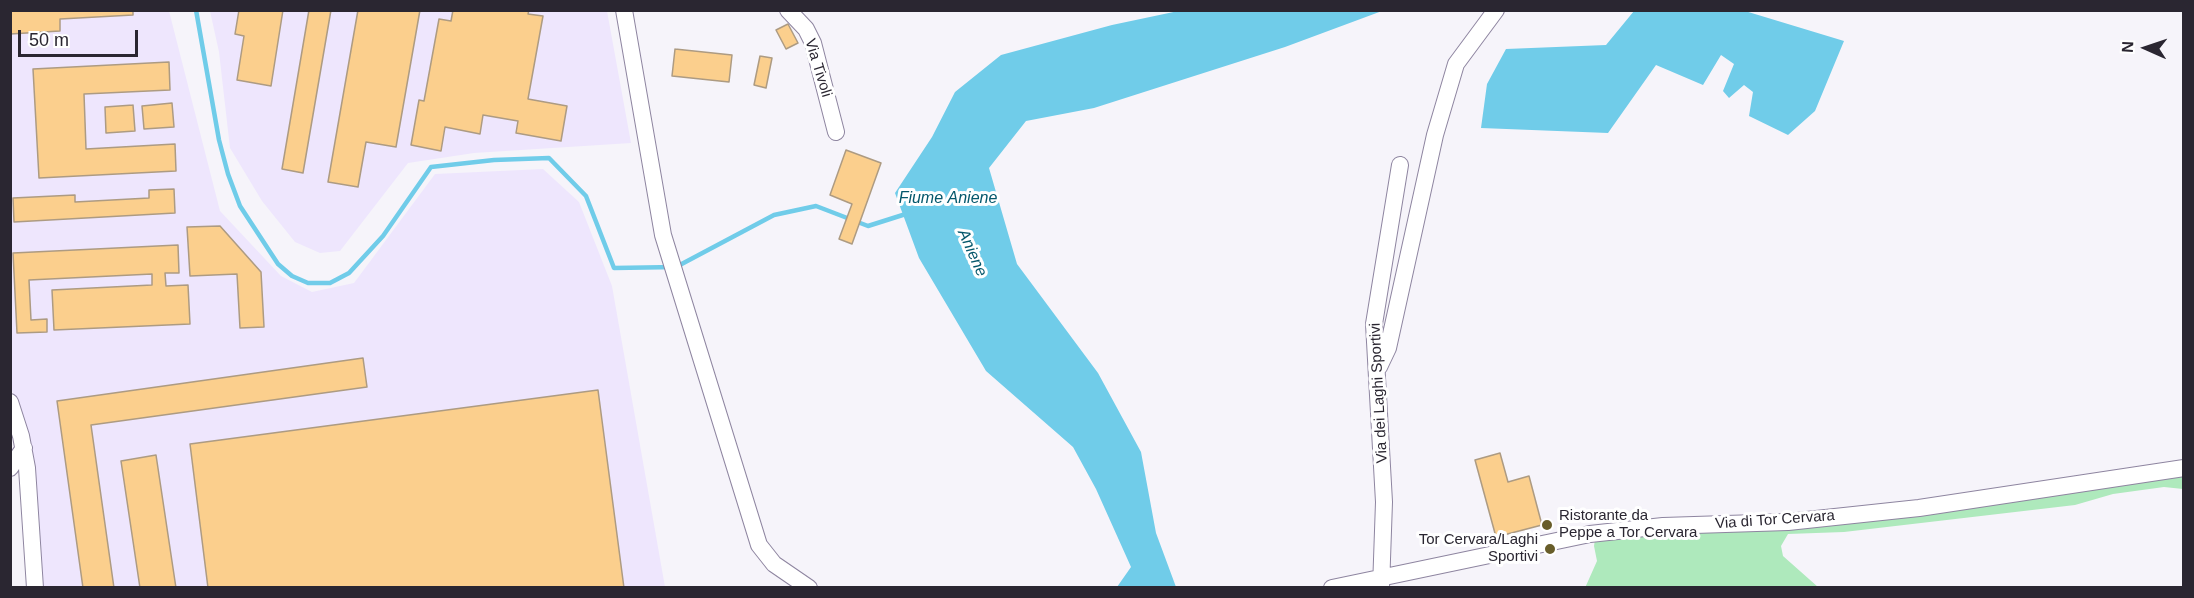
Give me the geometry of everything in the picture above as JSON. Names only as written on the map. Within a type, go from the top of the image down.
[{"type":"street","points":[[624,10],[663,236],[759,545],[774,564],[809,588]]},
{"type":"street","name":"Via Tivoli","points":[[788,10],[806,29],[813,43],[836,132]]},
{"type":"street","points":[[1378,371],[1388,348],[1435,135],[1456,64],[1496,10]]},
{"type":"street","name":"Via dei Laghi Sportivi","points":[[1382,583],[1384,502],[1374,324],[1400,165]]},
{"type":"street","points":[[10,402],[24,448],[35,588]]},
{"type":"street","points":[[10,468],[24,448]]},
{"type":"street","name":"Via di Tor Cervara","points":[[1332,588],[1382,583],[1590,534],[1663,526],[1788,522],[1895,510],[2184,468]]},
{"type":"shaded area","points":[[10,11],[169,11],[220,211],[281,276],[312,292],[354,283],[435,174],[543,169],[579,202],[612,286],[665,587],[30,587],[26,434],[10,384]]},
{"type":"shaded area","points":[[210,11],[607,11],[631,143],[474,153],[408,163],[340,251],[320,253],[295,242],[262,201],[230,148],[219,52]]},
{"type":"green space","points":[[2183,476],[2183,489],[2164,487],[2113,494],[2075,505],[1844,532],[1788,534],[1781,546],[1783,556],[1818,587],[1585,588],[1597,561],[1595,539]]},
{"type":"water","name":"Fiume Aniene","points":[[1183,10],[1382,11],[1285,47],[1094,108],[1026,121],[989,168],[1017,264],[1098,373],[1141,452],[1156,533],[1176,587],[1117,587],[1131,567],[1096,489],[1073,447],[986,371],[919,258],[895,193],[932,137],[955,92],[1001,55],[1112,25]]},
{"type":"water","points":[[1634,11],[1745,11],[1844,41],[1815,111],[1788,135],[1749,116],[1753,92],[1744,85],[1729,98],[1723,91],[1734,64],[1721,55],[1703,85],[1656,65],[1608,133],[1481,128],[1487,84],[1506,49],[1606,45]]},
{"type":"building","points":[[10,10],[133,10],[133,15],[60,19],[60,31],[10,34]]},
{"type":"building","points":[[239,10],[283,10],[271,86],[237,80],[244,36],[235,34]]},
{"type":"building","points":[[309,10],[331,10],[303,173],[282,169]]},
{"type":"building","points":[[358,10],[420,10],[396,147],[366,142],[358,187],[328,182]]},
{"type":"building","points":[[453,10],[529,10],[528,14],[543,16],[528,99],[567,106],[561,141],[516,133],[518,121],[483,115],[480,134],[445,127],[441,151],[411,145],[419,100],[424,101],[439,19],[451,21]]},
{"type":"building","points":[[788,24],[798,43],[786,49],[776,30]]},
{"type":"building","points":[[675,49],[732,55],[729,82],[672,76]]},
{"type":"building","points":[[760,56],[772,58],[766,88],[754,85]]},
{"type":"building","points":[[169,62],[170,90],[84,94],[86,149],[175,144],[176,171],[39,178],[33,69]]},
{"type":"building","points":[[172,103],[174,127],[144,129],[142,106]]},
{"type":"building","points":[[133,105],[135,131],[106,133],[105,107]]},
{"type":"building","points":[[846,150],[881,163],[852,244],[839,239],[852,204],[830,195]]},
{"type":"building","points":[[174,189],[175,213],[14,222],[13,198],[75,195],[75,202],[149,198],[149,190]]},
{"type":"building","points":[[220,226],[261,272],[264,327],[240,328],[237,274],[190,276],[187,227]]},
{"type":"building","points":[[178,245],[179,273],[165,273],[166,286],[188,285],[190,324],[54,330],[52,290],[152,285],[152,274],[29,280],[31,320],[47,319],[47,332],[17,333],[13,253]]},
{"type":"building","points":[[363,358],[367,387],[91,425],[114,588],[83,588],[57,401]]},
{"type":"building","points":[[598,390],[624,588],[208,588],[190,444]]},
{"type":"building","points":[[1500,453],[1508,482],[1529,476],[1542,525],[1496,537],[1475,460]]},
{"type":"building","points":[[156,455],[176,588],[140,588],[121,461]]},
{"type":"waterway","points":[[196,10],[219,140],[240,206],[278,264],[292,276],[308,283],[330,283],[349,273],[383,236],[431,167],[494,160],[549,158],[586,196],[614,268],[676,267],[774,215],[816,206],[868,226],[909,213]]},
{"type":"place","name":"Ristorante da Peppe a Tor Cervara","points":[[1547,525]]},
{"type":"place","name":"Tor Cervara/Laghi Sportivi","points":[[1550,549]]},
{"type":"water label","name":"Aniene","points":[[972,253]]}]
